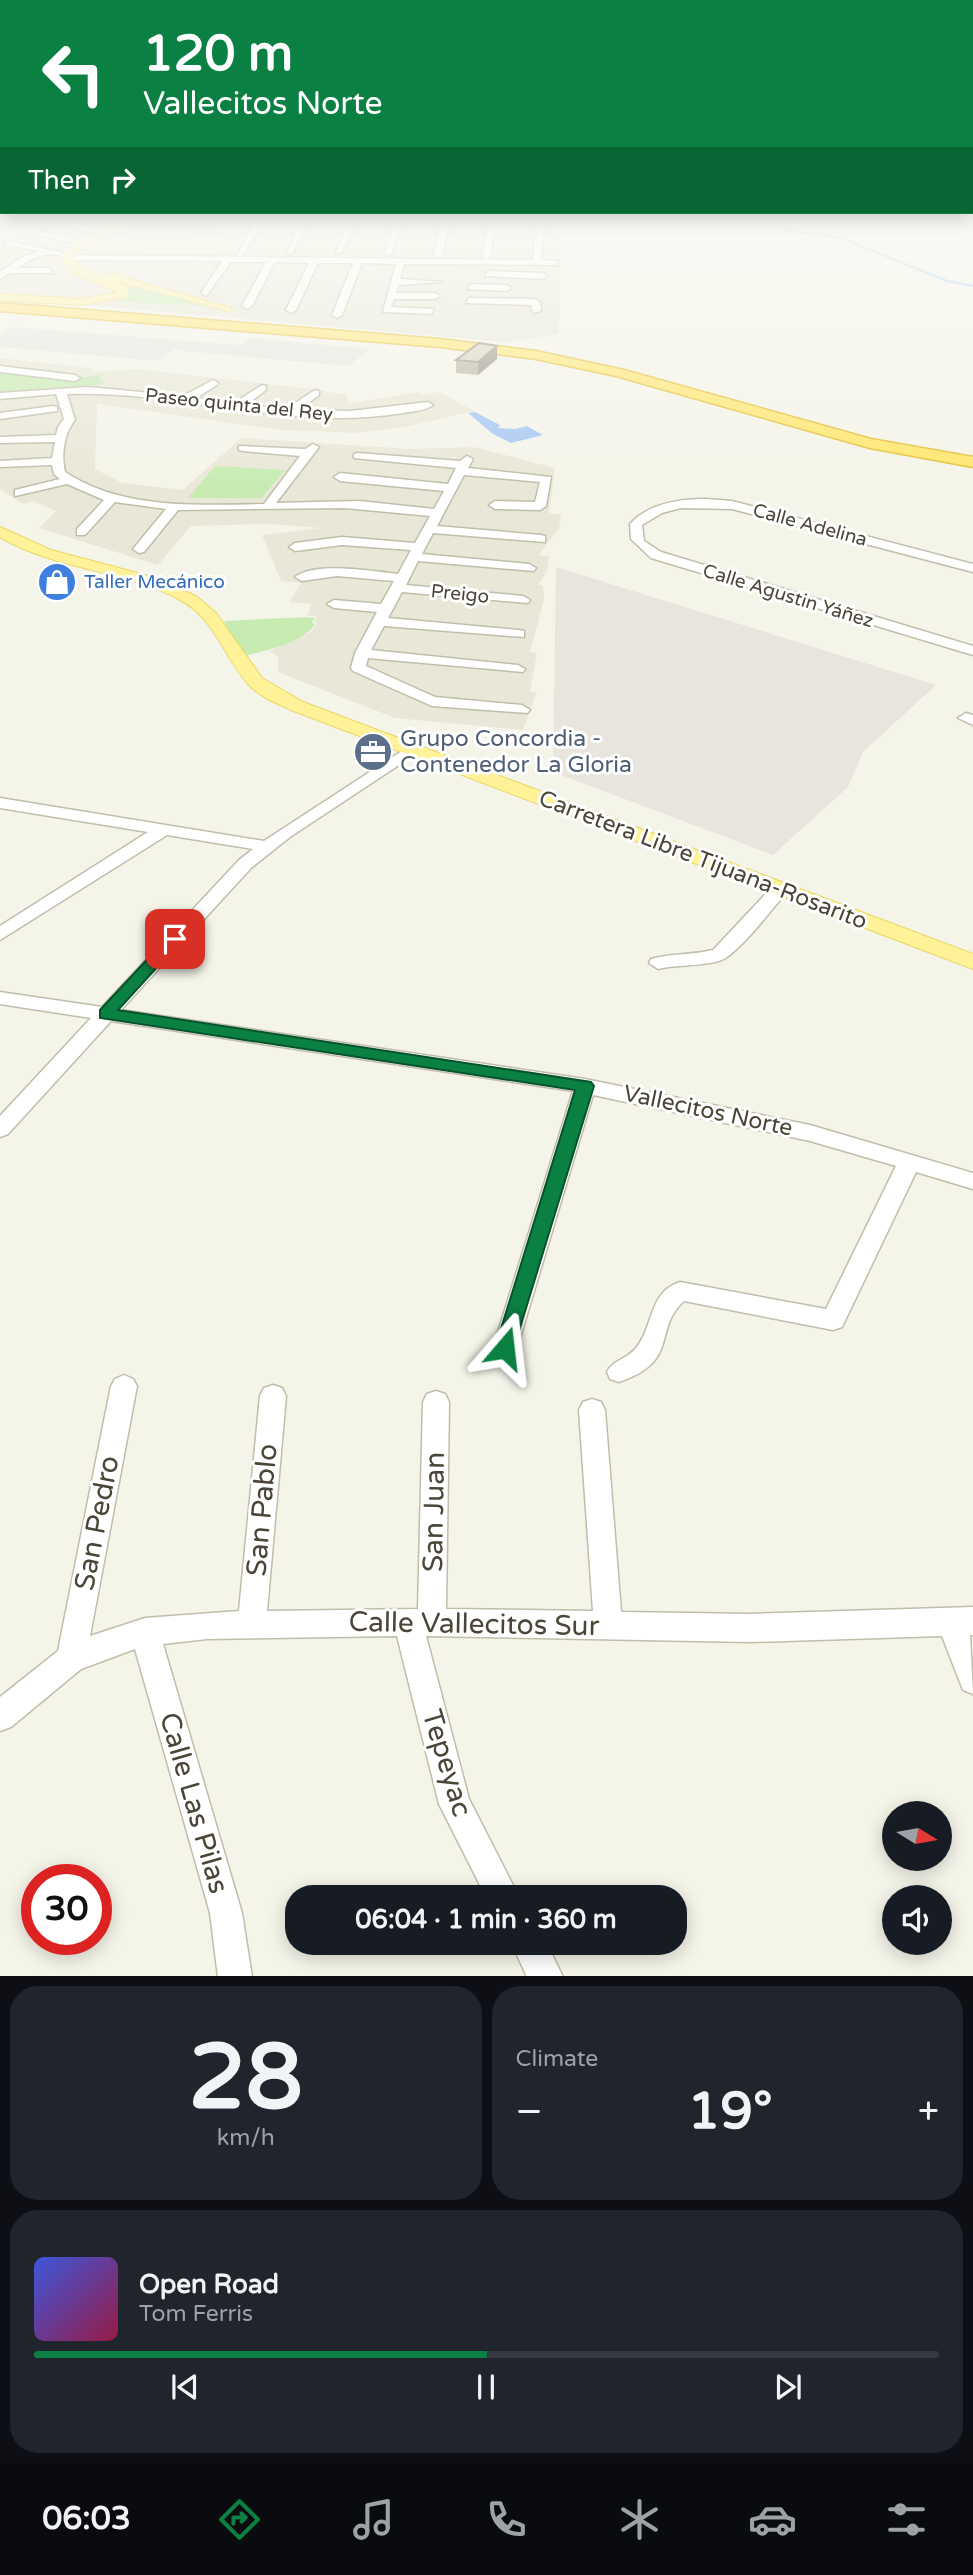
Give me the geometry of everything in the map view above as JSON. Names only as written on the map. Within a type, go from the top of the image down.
[{"type":"highway","points":[[27,307],[478,348],[568,361],[634,377],[837,438],[904,453],[973,462]]},
{"type":"highway","points":[[30,307],[480,344],[577,359],[631,371],[830,430],[889,444],[973,456]]},
{"type":"highway","points":[[189,307],[227,310],[264,320],[348,333]]},
{"type":"highway","points":[[468,353],[634,377]]},
{"type":"main road","points":[[217,307],[227,310]]},
{"type":"main road","name":"Carretera Libre Tijuana-Rosarito","points":[[0,531],[44,554],[127,575],[180,594],[208,613],[247,672],[272,694],[411,750],[973,962]]},
{"type":"street","points":[[337,316],[340,307]]},
{"type":"street","points":[[388,307],[387,311],[430,311]]},
{"type":"street","points":[[498,315],[500,307]]},
{"type":"street","points":[[0,369],[75,378]]},
{"type":"street","points":[[185,400],[213,383]]},
{"type":"street","points":[[234,408],[262,388]]},
{"type":"street","name":"Paseo quinta del Rey","points":[[0,399],[91,391],[286,414],[361,416],[428,405]]},
{"type":"street","points":[[61,393],[69,407],[70,419],[62,432],[57,461],[60,474],[66,481],[111,499],[175,506],[317,507],[337,512],[434,521],[541,539]]},
{"type":"street","points":[[286,414],[315,393]]},
{"type":"street","points":[[44,394],[62,432]]},
{"type":"street","points":[[0,416],[53,409]]},
{"type":"street","points":[[0,440],[62,432]]},
{"type":"street","points":[[243,448],[311,450],[269,505]]},
{"type":"street","points":[[358,456],[464,465],[547,480],[540,506],[495,505]]},
{"type":"street","points":[[0,464],[57,461]]},
{"type":"street","points":[[464,465],[360,658],[362,671],[422,698],[522,710]]},
{"type":"street","points":[[340,477],[452,488]]},
{"type":"street","points":[[19,493],[66,481]]},
{"type":"street","points":[[81,532],[111,499]]},
{"type":"street","name":"Calle Adelina","points":[[647,514],[678,504],[732,505],[973,568]]},
{"type":"street","points":[[139,550],[175,506]]},
{"type":"street","name":"Calle Agustin Yáñez","points":[[647,514],[636,523],[634,533],[637,542],[656,555],[973,651]]},
{"type":"street","points":[[295,547],[342,541],[529,568]]},
{"type":"street","name":"Preigo","points":[[302,577],[337,572],[523,600]]},
{"type":"street","points":[[334,604],[383,615],[519,634]]},
{"type":"street","points":[[360,658],[518,669]]},
{"type":"street","points":[[0,1129],[211,897],[266,846],[411,750]]},
{"type":"street","points":[[0,803],[266,846]]},
{"type":"street","points":[[0,934],[163,830]]},
{"type":"street","points":[[658,963],[679,958],[701,959],[720,954],[780,889]]},
{"type":"street","name":"Vallecitos Norte","points":[[0,998],[585,1086],[765,1122],[973,1181]]},
{"type":"street","points":[[505,1348],[585,1086]]},
{"type":"street","points":[[619,1372],[641,1361],[649,1350],[666,1301],[680,1291],[833,1320],[910,1161]]},
{"type":"street","name":"San Pedro","points":[[71,1659],[124,1386]]},
{"type":"street","name":"San Pablo","points":[[252,1623],[273,1396]]},
{"type":"street","name":"San Juan","points":[[420,1622],[436,1402]]},
{"type":"street","points":[[592,1410],[608,1626]]},
{"type":"street","points":[[962,1621],[973,1680]]},
{"type":"street","name":"Calle Vallecitos Sur","points":[[0,1716],[71,1659],[102,1645],[145,1632],[252,1623],[420,1622],[750,1628],[962,1621]]},
{"type":"street","name":"Tepeyac","points":[[420,1622],[455,1804],[497,1885]]},
{"type":"street","name":"Calle Las Pilas","points":[[145,1632],[226,1913],[235,1976]]},
{"type":"street","points":[[534,1955],[546,1976]]},
{"type":"shaded area","points":[[112,307],[560,307],[559,334],[507,342]]},
{"type":"shaded area","points":[[13,327],[240,345],[252,338],[370,349],[348,366],[173,350],[159,361],[0,347],[0,336]]},
{"type":"shaded area","points":[[0,358],[90,368],[96,372],[138,369],[312,389],[347,395],[348,404],[417,392],[424,395],[439,392],[474,411],[404,427],[357,433],[281,430],[97,404],[95,469],[122,483],[183,490],[241,438],[411,449],[474,447],[555,468],[549,513],[561,515],[559,528],[539,555],[549,556],[547,571],[538,585],[543,586],[544,600],[530,652],[537,653],[530,691],[537,692],[523,730],[395,718],[278,672],[278,657],[270,651],[312,631],[317,624],[314,622],[317,617],[307,615],[312,604],[289,602],[301,583],[281,581],[262,535],[321,528],[270,524],[191,526],[158,565],[39,528],[56,511],[33,501],[23,504],[0,489]]},
{"type":"shaded area","points":[[556,567],[936,685],[863,752],[848,787],[773,855],[553,772]]},
{"type":"green space","points":[[0,369],[79,378],[103,374],[99,379],[106,384],[0,392]]},
{"type":"green space","points":[[215,466],[285,470],[261,498],[188,498]]},
{"type":"green space","points":[[315,618],[312,622],[315,625],[300,637],[281,646],[242,656],[224,621]]},
{"type":"water","points":[[475,412],[500,425],[498,428],[515,429],[527,426],[543,435],[511,443],[493,434],[468,413]]},
{"type":"building","points":[[479,343],[497,346],[478,362],[456,360]]},
{"type":"place","name":"Taller Mecánico","points":[[57,582]]},
{"type":"place","name":"Grupo Concordia - Contenedor La Gloria","points":[[373,752]]},
{"type":"route","points":[[175,939],[106,1014],[585,1086],[505,1348]]}]
